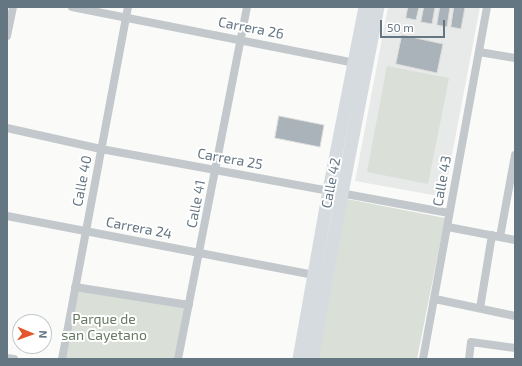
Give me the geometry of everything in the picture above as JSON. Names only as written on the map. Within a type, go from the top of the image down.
[{"type":"main road","name":"Calle 42","points":[[312,359],[355,63],[365,7]]},
{"type":"main road","name":"Calle 42","points":[[299,359],[314,275],[336,191],[378,7]]},
{"type":"street","points":[[7,36],[13,7]]},
{"type":"street","name":"Carrera 26","points":[[72,7],[241,39],[355,63]]},
{"type":"street","name":"Calle 40","points":[[62,359],[128,7]]},
{"type":"street","name":"Calle 41","points":[[178,359],[247,7]]},
{"type":"street","name":"Calle 43","points":[[423,359],[487,7]]},
{"type":"street","points":[[479,52],[515,58]]},
{"type":"street","name":"Carrera 25","points":[[7,128],[101,148],[449,213]]},
{"type":"street","points":[[480,308],[515,155]]},
{"type":"street","name":"Carrera 24","points":[[7,216],[314,275]]},
{"type":"street","points":[[448,227],[515,240]]},
{"type":"street","points":[[75,287],[189,305]]},
{"type":"street","points":[[435,299],[515,316]]},
{"type":"street","points":[[469,359],[471,342],[515,348]]},
{"type":"street","points":[[7,358],[14,359]]},
{"type":"shaded area","points":[[388,7],[480,7],[444,197],[355,181]]},
{"type":"green space","points":[[387,66],[449,78],[428,184],[367,172]]},
{"type":"green space","points":[[347,199],[445,218],[417,359],[318,359]]},
{"type":"green space","name":"Parque de san Cayetano","points":[[77,290],[185,306],[175,359],[64,359]]},
{"type":"building","points":[[408,7],[419,7],[416,20],[406,18]]},
{"type":"building","points":[[424,7],[435,7],[432,24],[421,22]]},
{"type":"building","points":[[440,7],[450,7],[447,27],[437,25]]},
{"type":"building","points":[[454,7],[465,7],[461,29],[451,27]]},
{"type":"building","points":[[402,35],[443,44],[437,73],[396,64]]},
{"type":"building","points":[[279,116],[324,125],[320,147],[275,138]]}]
